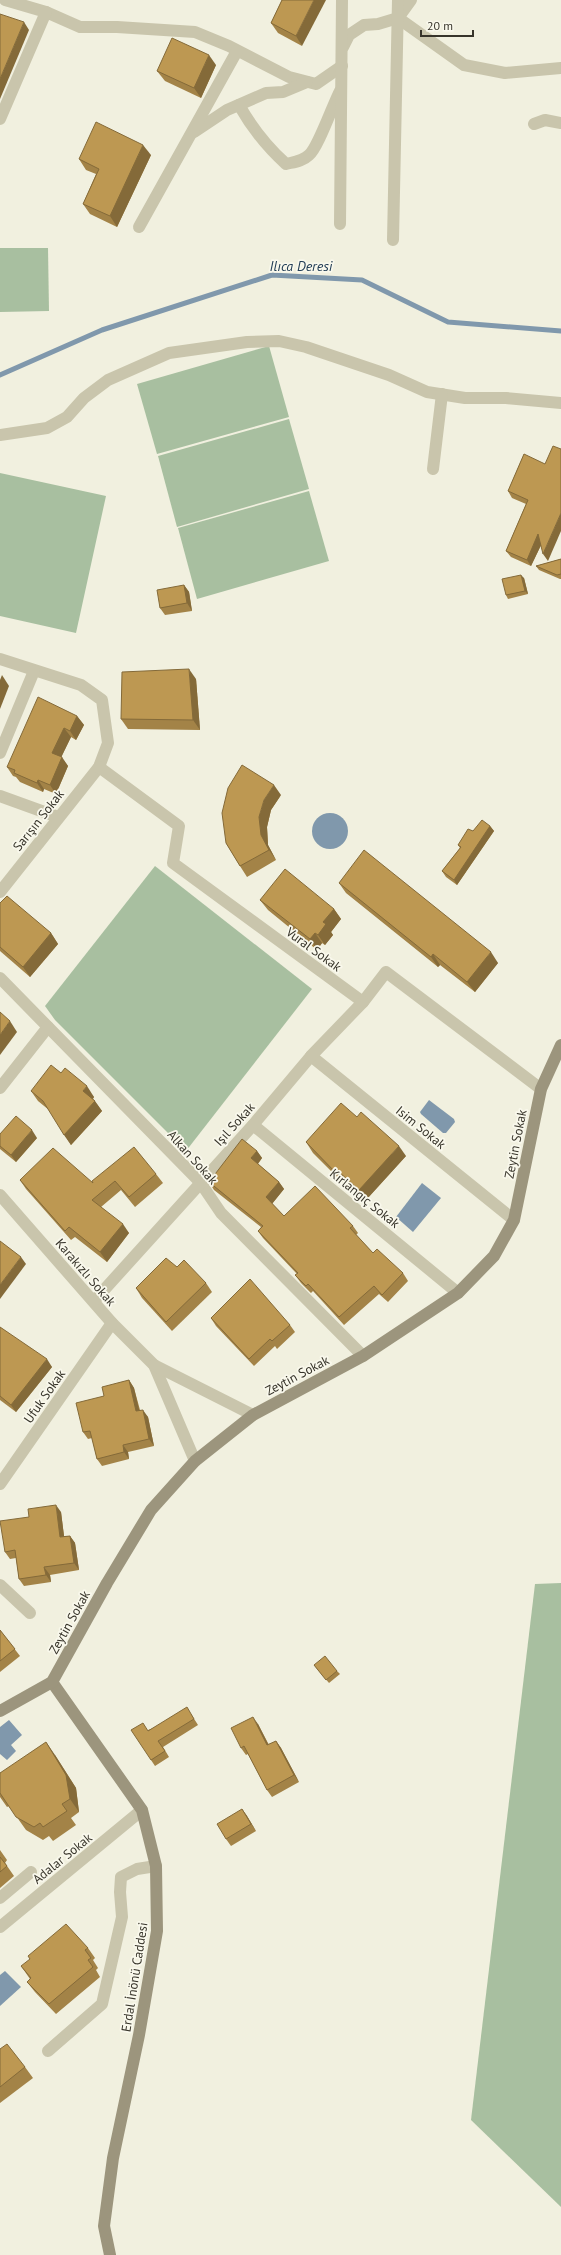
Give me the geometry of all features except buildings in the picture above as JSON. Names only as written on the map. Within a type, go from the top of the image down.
[{"type":"street","points":[[5,0],[46,12],[80,27],[117,27],[195,32],[288,77],[316,84],[342,66]]},
{"type":"street","points":[[340,224],[342,0]]},
{"type":"street","points":[[393,240],[398,0]]},
{"type":"street","points":[[342,49],[349,35],[364,25],[378,24],[398,18],[411,0]]},
{"type":"street","points":[[0,119],[46,12]]},
{"type":"street","points":[[398,18],[464,65],[505,73],[561,68]]},
{"type":"street","points":[[139,227],[237,51]]},
{"type":"street","points":[[191,134],[227,110],[266,93],[284,92],[307,82]]},
{"type":"street","points":[[239,105],[253,129],[270,150],[286,164],[300,161],[310,155],[342,87]]},
{"type":"street","points":[[534,124],[545,120],[561,123]]},
{"type":"street","points":[[0,435],[47,428],[67,417],[84,398],[108,380],[169,353],[247,342],[279,341],[306,347],[389,375],[427,392],[465,398],[506,398],[561,403]]},
{"type":"street","points":[[433,469],[442,394]]},
{"type":"street","name":"Sarışın Sokak","points":[[0,659],[81,685],[102,700],[108,743],[99,767],[0,892]]},
{"type":"street","points":[[0,753],[34,671]]},
{"type":"street","name":"Vural Sokak","points":[[99,767],[179,826],[173,863],[363,1002]]},
{"type":"street","points":[[0,796],[58,817]]},
{"type":"street","points":[[363,1002],[386,972],[540,1089]]},
{"type":"street","name":"Alkan Sokak","points":[[0,978],[200,1182],[221,1213],[363,1356]]},
{"type":"street","name":"Işıl Sokak","points":[[94,1301],[253,1125],[311,1056],[363,1002]]},
{"type":"street","points":[[0,1088],[48,1027]]},
{"type":"street","name":"Zeytin Sokak","points":[[52,1682],[107,1583],[151,1510],[195,1461],[253,1415],[363,1356],[458,1294],[494,1256],[514,1220],[540,1089],[561,1045]]},
{"type":"street","name":"Isim Sokak","points":[[311,1056],[514,1220]]},
{"type":"street","name":"Kırlangıç Sokak","points":[[253,1125],[458,1294]]},
{"type":"street","name":"Karakızlı Sokak","points":[[0,1196],[112,1323],[154,1365],[253,1415]]},
{"type":"street","name":"Ufuk Sokak","points":[[0,1484],[112,1323]]},
{"type":"street","name":"Karakızlı Sokak","points":[[154,1365],[195,1461]]},
{"type":"street","points":[[0,1585],[30,1613]]},
{"type":"street","points":[[0,1711],[52,1682]]},
{"type":"street","name":"Erdal İnönü Caddesi","points":[[52,1682],[142,1810],[156,1866],[157,1931],[139,2035],[113,2158],[104,2226],[110,2255]]},
{"type":"street","name":"Adalar Sokak","points":[[0,1927],[142,1810]]},
{"type":"street","points":[[48,2051],[102,2004],[122,1917],[120,1892],[121,1877],[137,1868],[156,1866]]},
{"type":"street","points":[[0,1898],[31,1872]]},
{"type":"green space","points":[[0,248],[48,248],[49,311],[0,312]]},
{"type":"green space","points":[[269,346],[289,417],[157,454],[137,384]]},
{"type":"green space","points":[[289,419],[309,489],[177,527],[158,456]]},
{"type":"green space","points":[[0,473],[106,496],[76,633],[0,616]]},
{"type":"green space","points":[[309,491],[329,561],[197,599],[178,528]]},
{"type":"green space","points":[[155,866],[312,989],[186,1151],[55,1020],[45,1006]]},
{"type":"green space","points":[[561,1583],[561,2207],[471,2120],[535,1584]]},
{"type":"water","points":[[334,813],[343,818],[347,824],[347,838],[343,844],[334,849],[326,849],[317,844],[313,838],[312,827],[317,818],[323,814]]},
{"type":"water","points":[[429,1100],[454,1119],[455,1122],[446,1133],[443,1133],[421,1114],[420,1112]]},
{"type":"water","points":[[422,1183],[441,1198],[413,1232],[396,1217]]},
{"type":"water","points":[[9,1720],[22,1735],[11,1745],[16,1751],[7,1760],[0,1754],[0,1727]]},
{"type":"water","points":[[5,1971],[21,1987],[0,2006],[0,1975]]},
{"type":"waterway","name":"Ilıca Deresi","points":[[0,375],[102,330],[272,275],[362,280],[448,322],[561,331]]}]
